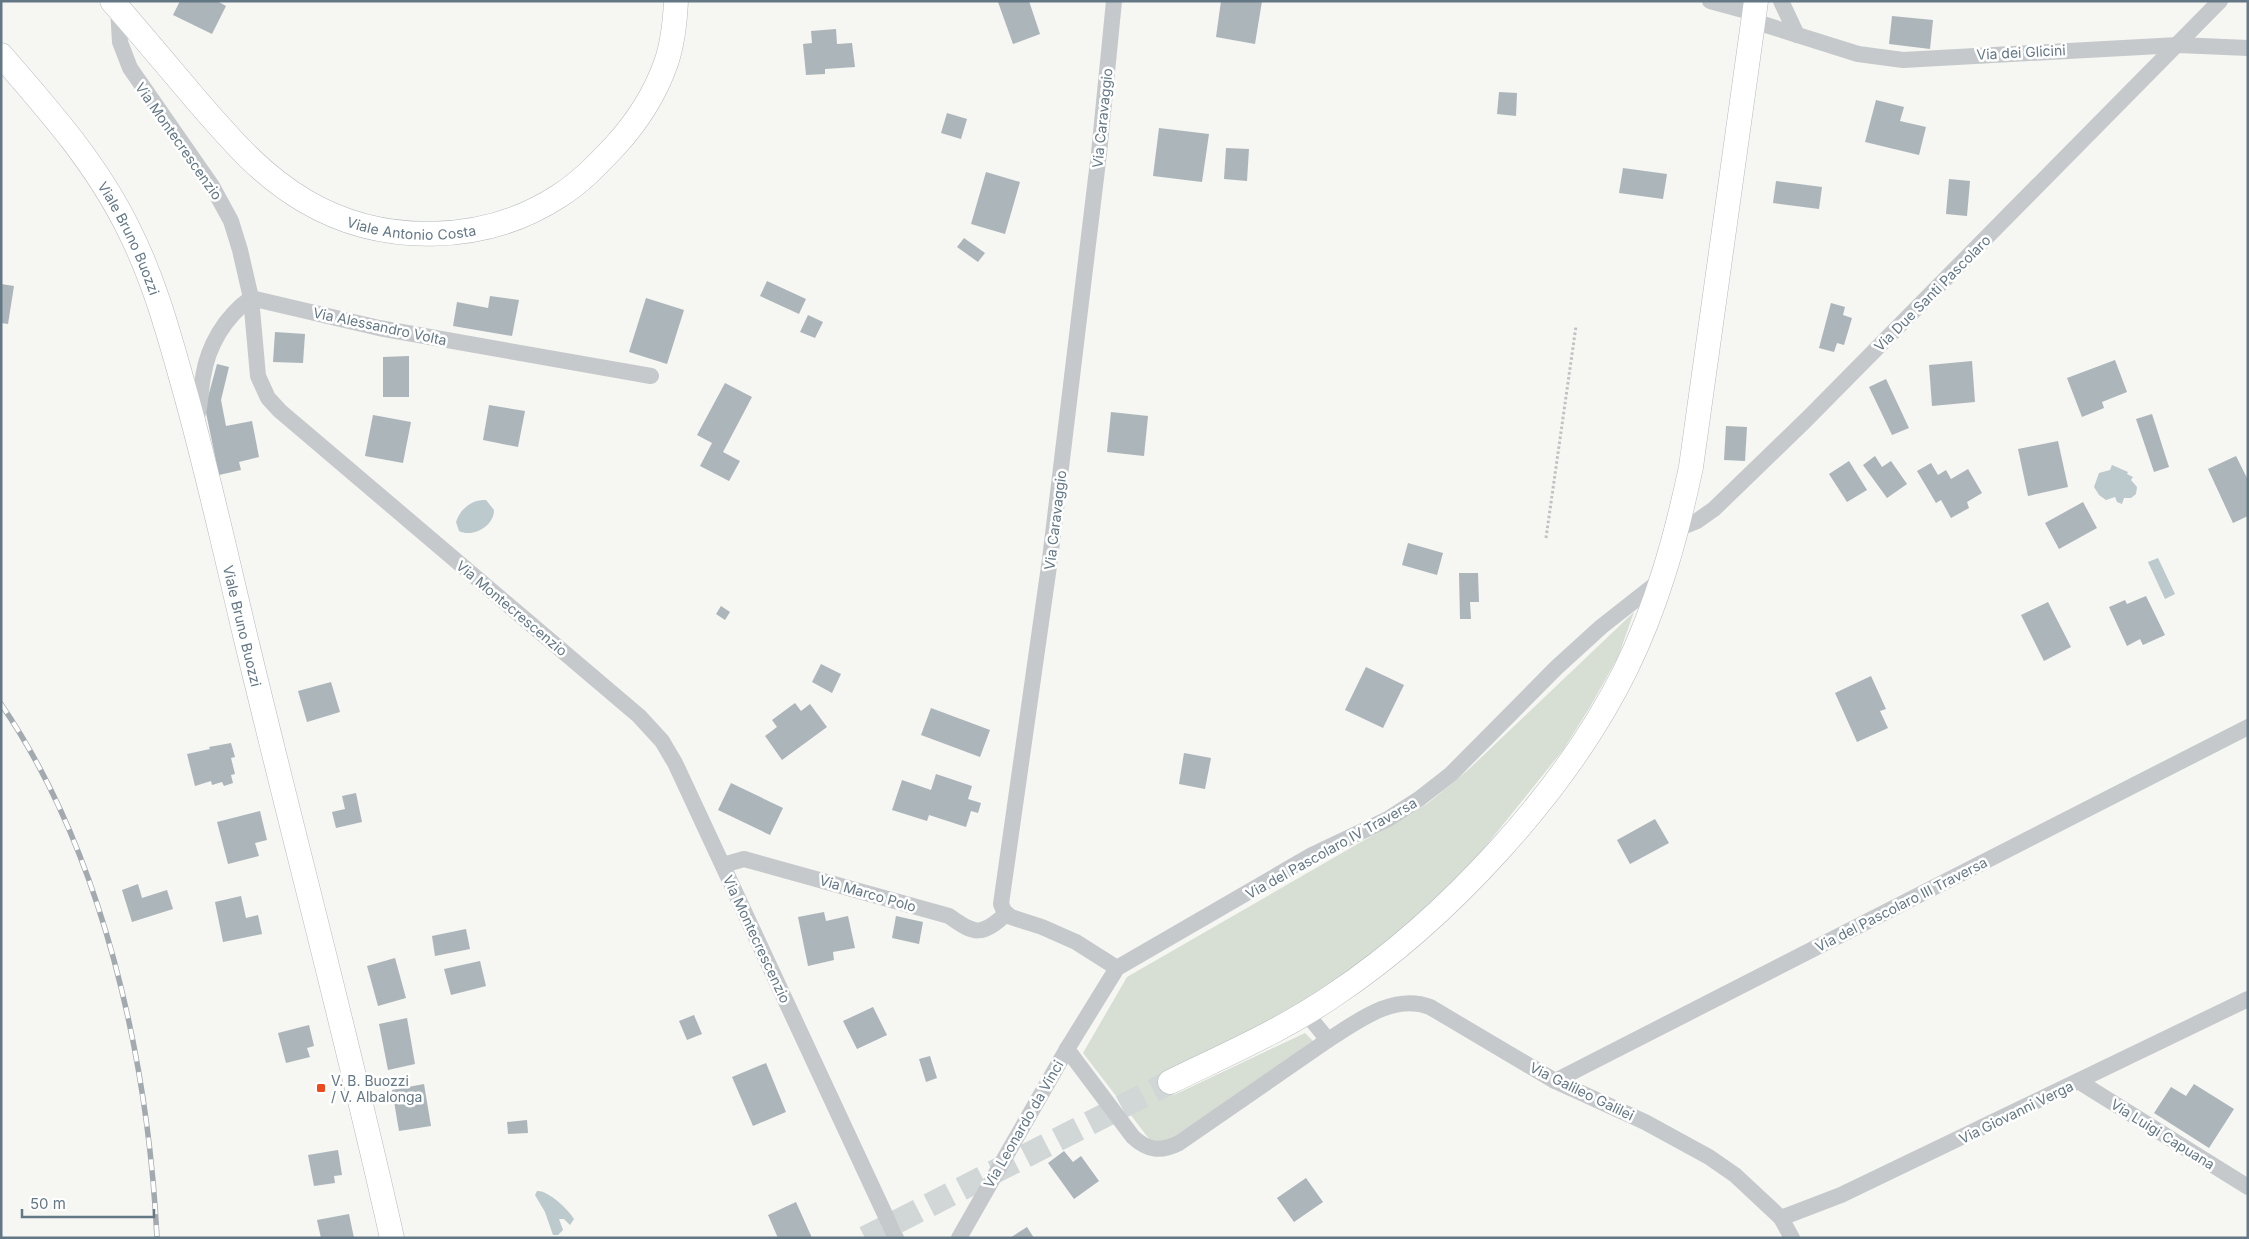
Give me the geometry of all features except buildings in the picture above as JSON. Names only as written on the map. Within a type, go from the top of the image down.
[{"type":"main road","name":"Viale Antonio Costa","points":[[115,5],[240,149],[282,186],[315,207],[349,222],[392,232],[428,234],[453,233],[488,226],[533,210],[568,190],[603,159],[637,119],[656,85],[670,50],[676,1]]},
{"type":"main road","points":[[1170,1082],[1306,1013],[1357,978],[1407,939],[1477,873],[1512,834],[1548,790],[1604,709],[1636,647],[1663,578],[1677,529],[1694,449],[1754,12]]},
{"type":"main road","name":"Viale Bruno Buozzi","points":[[1,55],[75,142],[112,199],[127,226],[161,308],[194,425],[303,877],[364,1113],[392,1238]]},
{"type":"street","name":"Via Caravaggio","points":[[1006,914],[1001,904],[1050,559],[1099,153],[1114,1]]},
{"type":"street","name":"Via dei Glicini","points":[[1710,1],[1754,12],[1797,35],[1858,54],[1903,60],[2178,45],[2248,48]]},
{"type":"street","points":[[1781,1],[1797,35]]},
{"type":"street","name":"Via Due Santi Pascolaro","points":[[1677,529],[1697,521],[1714,510],[1807,419],[2220,1]]},
{"type":"street","name":"Via Montecrescenzio","points":[[115,5],[124,56],[148,96],[221,200],[238,242],[250,298],[258,376],[272,403],[646,722],[671,756],[896,1238]]},
{"type":"street","points":[[194,425],[200,404],[205,366],[215,341],[232,313],[250,298]]},
{"type":"street","name":"Via Alessandro Volta","points":[[250,298],[379,328],[651,376]]},
{"type":"street","name":"Via del Pascolaro IV Traversa","points":[[1067,1049],[1117,968],[1312,855],[1388,819],[1426,794],[1451,774],[1556,668],[1601,626],[1663,578]]},
{"type":"street","name":"Via del Pascolaro III Traversa","points":[[1555,1080],[2248,727]]},
{"type":"street","name":"Via Marco Polo","points":[[723,865],[744,859],[949,916],[975,931],[986,930],[1006,914]]},
{"type":"street","points":[[1006,914],[1076,942],[1117,968]]},
{"type":"street","name":"Via Giovanni Verga","points":[[1781,1218],[1841,1196],[2248,999]]},
{"type":"street","name":"Via Galileo Galilei","points":[[1328,1040],[1385,1008],[1398,1003],[1412,1002],[1436,1010],[1555,1080],[1645,1122],[1698,1150],[1735,1175],[1781,1218],[1792,1238]]},
{"type":"street","points":[[1306,1013],[1328,1040]]},
{"type":"street","name":"Via Leonardo da Vinci","points":[[959,1238],[1067,1049],[1133,1137],[1147,1148],[1158,1150],[1179,1143],[1328,1040]]},
{"type":"street","name":"Via Luigi Capuana","points":[[2078,1081],[2248,1186]]},
{"type":"path","points":[[1546,538],[1576,326]]},
{"type":"shaded area","points":[[2112,465],[2128,472],[2127,474],[2133,477],[2131,480],[2137,487],[2136,494],[2131,498],[2124,498],[2122,504],[2117,502],[2115,497],[2106,500],[2099,495],[2094,487],[2099,473],[2110,470]]},
{"type":"shaded area","points":[[486,500],[494,510],[487,526],[476,532],[465,533],[459,531],[456,522],[460,513],[471,503]]},
{"type":"shaded area","points":[[2158,558],[2175,594],[2165,599],[2148,562]]},
{"type":"shaded area","points":[[1634,612],[1618,657],[1563,750],[1472,863],[1427,908],[1357,970],[1309,1002],[1164,1076],[1174,1095],[1305,1033],[1313,1041],[1165,1143],[1150,1140],[1083,1053],[1127,977],[1427,804],[1468,770]]},
{"type":"shaded area","points":[[537,1191],[552,1197],[574,1219],[570,1225],[564,1219],[559,1219],[563,1230],[558,1235],[553,1235],[545,1212],[535,1195]]},
{"type":"tunnel","points":[[865,1238],[1170,1082]]},
{"type":"railway","points":[[1,704],[37,762],[67,825],[93,891],[114,960],[131,1030],[143,1100],[152,1170],[157,1238]]},
{"type":"place","name":"V. B. Buozzi / V. Albalonga","points":[[321,1088]]}]
